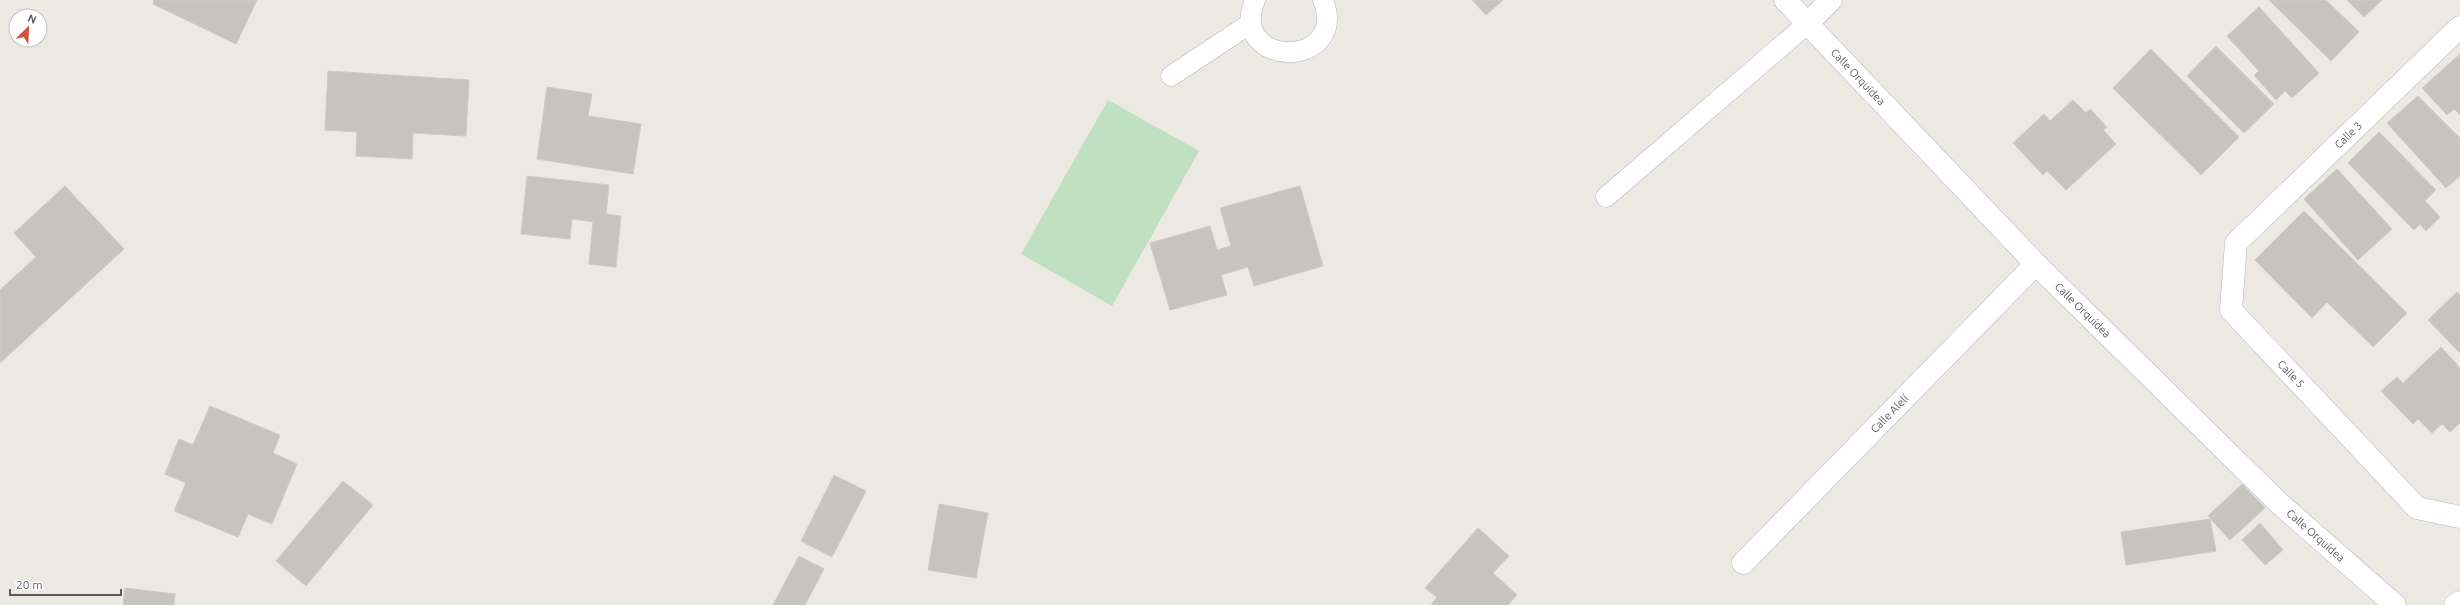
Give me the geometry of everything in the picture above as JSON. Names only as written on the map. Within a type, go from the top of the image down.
[{"type":"street","name":"Calle Orquídea","points":[[1786,0],[1807,24],[2036,264],[2280,504],[2395,605]]},
{"type":"street","points":[[1807,24],[1831,0]]},
{"type":"street","name":"Calle 3","points":[[2236,242],[2460,27]]},
{"type":"street","name":"Calle 5","points":[[2236,242],[2231,310],[2417,508],[2460,517]]},
{"type":"street","name":"Calle Alelí","points":[[1743,563],[2036,264]]},
{"type":"street","points":[[2455,605],[2460,602]]},
{"type":"lane","points":[[1255,0],[1251,8],[1251,23],[1256,37],[1267,48],[1281,54],[1296,53],[1310,48],[1321,37],[1327,24],[1326,9],[1323,0]]},
{"type":"lane","points":[[1171,76],[1251,23]]},
{"type":"lane","points":[[1606,197],[1807,24]]},
{"type":"green space","points":[[1108,100],[1199,151],[1112,306],[1021,254]]},
{"type":"building","points":[[154,0],[257,0],[236,44],[153,4]]},
{"type":"building","points":[[1472,0],[1503,0],[1486,15]]},
{"type":"building","points":[[2269,0],[2326,0],[2359,32],[2331,61]]},
{"type":"building","points":[[2347,0],[2382,0],[2364,17]]},
{"type":"building","points":[[2259,7],[2319,73],[2292,98],[2285,91],[2276,100],[2254,75],[2259,71],[2227,36]]},
{"type":"building","points":[[2216,46],[2274,104],[2244,133],[2187,76]]},
{"type":"building","points":[[2151,49],[2239,137],[2201,175],[2113,88]]},
{"type":"building","points":[[2460,54],[2460,115],[2454,109],[2447,115],[2422,88]]},
{"type":"building","points":[[328,71],[469,80],[466,136],[413,133],[412,159],[356,156],[357,132],[325,130]]},
{"type":"building","points":[[547,87],[592,94],[588,116],[641,124],[633,174],[537,159]]},
{"type":"building","points":[[2418,96],[2460,138],[2460,176],[2446,188],[2387,123]]},
{"type":"building","points":[[2073,100],[2086,113],[2090,109],[2107,127],[2103,130],[2116,144],[2066,190],[2047,171],[2043,175],[2013,143],[2044,114],[2050,121]]},
{"type":"building","points":[[2379,132],[2436,190],[2425,201],[2440,217],[2426,231],[2420,224],[2414,230],[2348,163]]},
{"type":"building","points":[[2337,169],[2392,229],[2358,260],[2304,199]]},
{"type":"building","points":[[527,176],[609,185],[606,214],[621,216],[616,267],[589,264],[593,222],[572,219],[570,239],[521,234]]},
{"type":"building","points":[[65,186],[124,249],[0,363],[0,290],[36,257],[14,233]]},
{"type":"building","points":[[1300,186],[1323,266],[1254,286],[1248,267],[1221,275],[1227,295],[1170,310],[1150,243],[1210,226],[1217,250],[1231,246],[1220,208]]},
{"type":"building","points":[[2304,211],[2407,313],[2373,347],[2327,302],[2312,318],[2255,260]]},
{"type":"building","points":[[2457,292],[2460,295],[2460,353],[2428,320]]},
{"type":"building","points":[[2441,347],[2460,368],[2460,423],[2450,432],[2442,424],[2432,433],[2418,419],[2413,424],[2381,391],[2397,377],[2403,383]]},
{"type":"building","points":[[210,406],[280,435],[273,453],[297,464],[272,524],[248,514],[238,537],[174,511],[186,483],[165,474],[179,439],[193,445]]},
{"type":"building","points":[[834,475],[866,491],[832,557],[801,541]]},
{"type":"building","points":[[343,481],[373,505],[306,586],[276,561]]},
{"type":"building","points":[[2242,484],[2265,508],[2230,540],[2208,516]]},
{"type":"building","points":[[939,504],[988,513],[976,578],[928,570]]},
{"type":"building","points":[[2210,519],[2216,551],[2126,565],[2121,532]]},
{"type":"building","points":[[2260,523],[2283,550],[2265,565],[2242,540]]},
{"type":"building","points":[[1478,528],[1509,556],[1493,573],[1517,595],[1508,605],[1431,605],[1437,597],[1425,588]]},
{"type":"building","points":[[799,556],[824,569],[805,605],[773,605]]},
{"type":"building","points":[[125,588],[175,594],[174,605],[123,605]]}]
